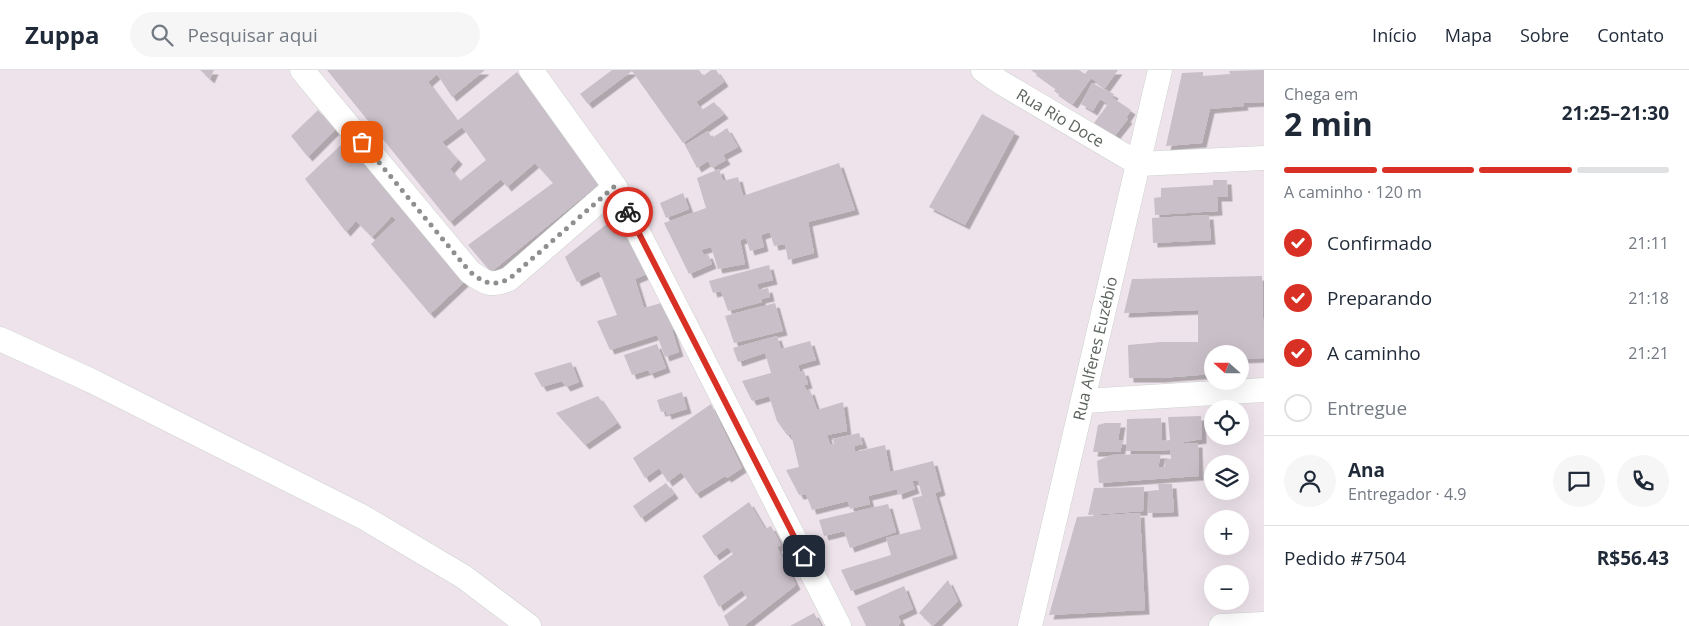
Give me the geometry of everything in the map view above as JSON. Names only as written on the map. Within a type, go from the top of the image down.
[{"type":"street","points":[[302,70],[470,272],[481,280],[496,284],[509,279],[615,186]]},
{"type":"street","points":[[531,70],[615,186],[839,626]]},
{"type":"street","name":"Rua Rio Doce","points":[[983,70],[1000,82],[1139,164]]},
{"type":"street","name":"Rua Alferes Euzébio","points":[[1030,626],[1160,70]]},
{"type":"street","points":[[1139,164],[1264,158]]},
{"type":"street","points":[[0,339],[92,381],[363,517],[464,577],[528,626]]},
{"type":"street","points":[[1084,401],[1264,390]]},
{"type":"street","points":[[1221,626],[1264,624]]},
{"type":"building","points":[[200,70],[214,70],[210,79]]},
{"type":"building","points":[[327,70],[485,70],[452,97],[437,74],[428,82],[457,121],[517,72],[600,183],[491,272],[468,245],[553,183],[535,163],[507,187],[501,179],[450,222]],"holes":[[[462,127],[486,160],[460,181],[450,169],[458,160],[442,142]]]},
{"type":"building","points":[[612,70],[699,70],[703,76],[711,70],[716,70],[724,82],[696,102],[702,110],[714,102],[724,114],[683,143],[632,71],[588,104],[580,94]]},
{"type":"building","points":[[1031,70],[1079,70],[1085,74],[1088,70],[1118,70],[1105,88],[1091,78],[1073,104],[1054,91],[1056,88]]},
{"type":"building","points":[[1264,70],[1264,102],[1243,103],[1244,106],[1210,109],[1202,143],[1166,146],[1182,73],[1203,72],[1203,76],[1230,74],[1229,71]]},
{"type":"building","points":[[1092,83],[1114,94],[1110,102],[1113,98],[1131,110],[1126,118],[1128,119],[1113,138],[1094,123],[1108,104],[1100,99],[1093,111],[1081,104]]},
{"type":"building","points":[[318,110],[335,130],[308,157],[291,136]]},
{"type":"building","points":[[982,114],[1015,132],[965,225],[929,207]]},
{"type":"building","points":[[727,128],[738,147],[723,155],[726,160],[712,168],[708,161],[697,168],[685,145],[708,131],[712,138]]},
{"type":"building","points":[[345,141],[464,282],[430,314],[371,244],[396,220],[392,216],[372,237],[356,221],[346,232],[305,179]]},
{"type":"building","points":[[839,163],[855,210],[808,222],[814,253],[788,260],[785,244],[774,246],[770,232],[761,235],[764,247],[750,251],[746,238],[740,240],[745,264],[718,269],[711,247],[701,250],[704,255],[708,254],[712,264],[689,274],[664,223],[706,208],[697,178],[719,169],[723,181],[738,177],[743,196]]},
{"type":"building","points":[[1213,180],[1227,180],[1228,197],[1217,197],[1218,211],[1155,215],[1154,198],[1161,197],[1161,188],[1213,185]]},
{"type":"building","points":[[683,193],[689,209],[666,218],[660,203]]},
{"type":"building","points":[[1209,215],[1211,240],[1153,243],[1152,218]]},
{"type":"building","points":[[617,216],[647,274],[635,279],[644,308],[661,303],[674,330],[672,330],[679,352],[665,357],[657,335],[610,350],[597,321],[617,315],[599,271],[577,282],[565,257]]},
{"type":"building","points":[[769,265],[773,280],[757,284],[759,290],[768,288],[770,297],[761,299],[762,302],[728,311],[721,291],[713,293],[709,281]]},
{"type":"building","points":[[1262,276],[1264,358],[1249,359],[1249,345],[1204,345],[1204,375],[1129,378],[1128,345],[1161,342],[1198,342],[1198,310],[1124,313],[1132,279]]},
{"type":"building","points":[[775,303],[783,331],[734,343],[725,316]]},
{"type":"building","points":[[777,336],[781,349],[810,341],[816,360],[798,365],[800,372],[804,371],[808,384],[804,385],[807,391],[810,390],[817,410],[843,402],[847,431],[827,435],[830,445],[834,444],[833,439],[859,433],[863,444],[854,446],[855,452],[885,445],[890,472],[933,461],[941,491],[935,493],[953,554],[851,591],[841,570],[891,555],[886,538],[921,529],[912,498],[922,496],[918,480],[912,481],[915,489],[898,495],[897,489],[868,496],[870,504],[850,509],[848,501],[812,510],[806,494],[799,495],[786,470],[799,467],[791,434],[787,435],[777,421],[769,396],[752,401],[742,381],[771,373],[765,353],[738,362],[733,348]]},
{"type":"building","points":[[657,344],[666,368],[650,374],[648,370],[632,375],[624,355]]},
{"type":"building","points":[[571,362],[579,382],[566,387],[562,381],[542,387],[534,373]]},
{"type":"building","points":[[682,392],[687,409],[667,415],[666,411],[661,412],[657,400]]},
{"type":"building","points":[[598,396],[617,423],[585,445],[556,413]]},
{"type":"building","points":[[711,404],[742,468],[696,494],[681,472],[668,482],[659,468],[645,478],[633,458]]},
{"type":"building","points":[[1201,416],[1202,439],[1172,444],[1198,443],[1199,476],[1099,483],[1097,461],[1111,455],[1161,454],[1158,468],[1165,467],[1165,458],[1171,459],[1170,450],[1126,451],[1127,419],[1161,418],[1162,441],[1170,440],[1168,417]]},
{"type":"building","points":[[1121,423],[1118,440],[1123,440],[1120,452],[1093,452],[1098,425]]},
{"type":"building","points":[[666,483],[674,494],[641,518],[633,506]]},
{"type":"building","points":[[1158,484],[1172,484],[1174,512],[1148,513],[1148,491],[1159,490]]},
{"type":"building","points":[[1144,487],[1143,511],[1088,515],[1094,488]]},
{"type":"building","points":[[749,502],[765,529],[771,526],[781,545],[777,547],[796,585],[744,626],[729,626],[724,616],[747,598],[742,590],[719,607],[703,576],[733,554],[728,547],[715,556],[702,536]]},
{"type":"building","points":[[888,504],[896,532],[850,548],[844,531],[824,536],[819,520]]},
{"type":"building","points":[[1140,513],[1145,610],[1049,615],[1077,517]]},
{"type":"building","points":[[948,580],[958,601],[933,626],[919,613]]},
{"type":"building","points":[[904,586],[913,609],[898,616],[901,622],[898,626],[866,626],[857,607]]},
{"type":"building","points":[[814,613],[821,626],[790,626]]},
{"type":"way so far","points":[[362,142],[470,272],[481,280],[496,284],[509,279],[615,186],[628,212]]},
{"type":"route","points":[[628,212],[804,556]]}]
